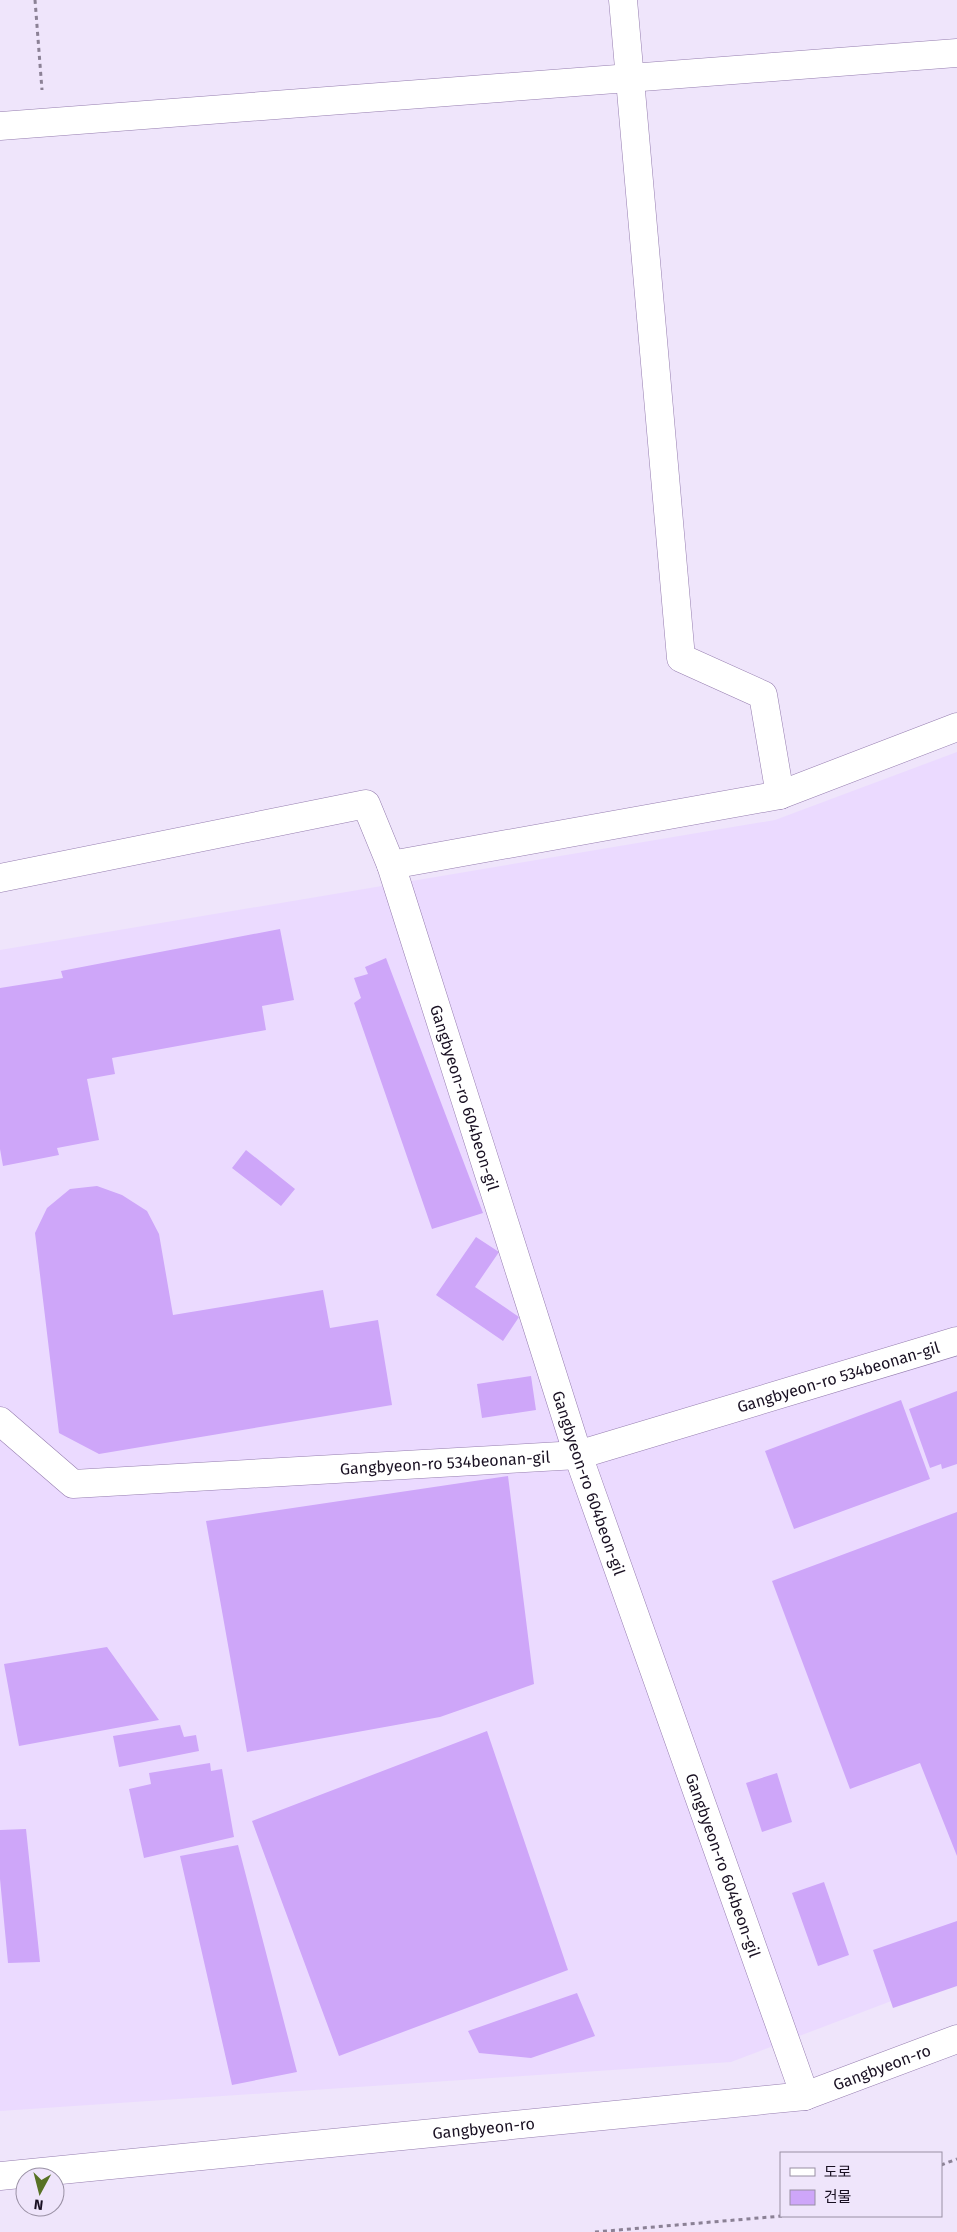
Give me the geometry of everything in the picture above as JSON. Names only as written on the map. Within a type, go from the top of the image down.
[{"type":"street","points":[[623,0],[628,77],[682,658],[764,695],[780,795]]},
{"type":"street","points":[[0,126],[957,53]]},
{"type":"street","points":[[391,865],[780,795],[957,727]]},
{"type":"street","name":"Gangbyeon-ro 604beon-gil","points":[[0,878],[366,804],[391,865],[578,1455],[805,2096]]},
{"type":"street","name":"Gangbyeon-ro 534beonan-gil","points":[[0,1421],[73,1484],[578,1455],[957,1341]]},
{"type":"street","name":"Gangbyeon-ro","points":[[0,2176],[805,2096],[957,2039]]},
{"type":"path","points":[[35,0],[44,123]]},
{"type":"path","points":[[942,2165],[957,2159]]},
{"type":"path","points":[[595,2232],[780,2216]]},
{"type":"shaded area","points":[[957,752],[957,1976],[731,2062],[0,2111],[0,950],[775,820]]},
{"type":"building","points":[[280,929],[294,1000],[262,1006],[266,1030],[112,1058],[115,1074],[87,1079],[99,1140],[57,1148],[59,1155],[3,1166],[0,1149],[0,988],[63,978],[61,971]]},
{"type":"building","points":[[386,958],[483,1213],[432,1229],[354,1003],[361,998],[354,978],[368,974],[365,967]]},
{"type":"building","points":[[246,1150],[295,1189],[281,1206],[232,1168]]},
{"type":"building","points":[[97,1186],[122,1195],[147,1211],[159,1234],[173,1315],[323,1290],[330,1328],[378,1320],[392,1405],[99,1454],[59,1433],[35,1233],[47,1208],[70,1189]]},
{"type":"building","points":[[476,1237],[499,1252],[475,1287],[519,1317],[503,1341],[436,1295]]},
{"type":"building","points":[[531,1376],[536,1410],[482,1418],[477,1384]]},
{"type":"building","points":[[957,1391],[957,1464],[942,1469],[941,1464],[930,1468],[909,1409]]},
{"type":"building","points":[[901,1400],[930,1479],[794,1529],[765,1451]]},
{"type":"building","points":[[508,1476],[534,1684],[440,1717],[247,1752],[206,1521]]},
{"type":"building","points":[[957,1512],[957,1856],[920,1763],[850,1789],[772,1581]]},
{"type":"building","points":[[107,1647],[159,1720],[19,1746],[4,1664]]},
{"type":"building","points":[[180,1725],[184,1737],[196,1735],[199,1751],[119,1767],[113,1736]]},
{"type":"building","points":[[487,1731],[568,1970],[339,2056],[252,1821]]},
{"type":"building","points":[[210,1763],[211,1771],[222,1769],[234,1837],[144,1858],[129,1789],[151,1784],[149,1773]]},
{"type":"building","points":[[777,1773],[792,1822],[762,1832],[746,1783]]},
{"type":"building","points":[[26,1829],[40,1962],[8,1963],[0,1879],[0,1830]]},
{"type":"building","points":[[238,1845],[297,2072],[232,2085],[180,1856]]},
{"type":"building","points":[[824,1882],[849,1955],[818,1966],[792,1893]]},
{"type":"building","points":[[957,1921],[957,1986],[893,2008],[873,1950]]},
{"type":"building","points":[[577,1993],[595,2036],[531,2058],[479,2053],[468,2031]]}]
